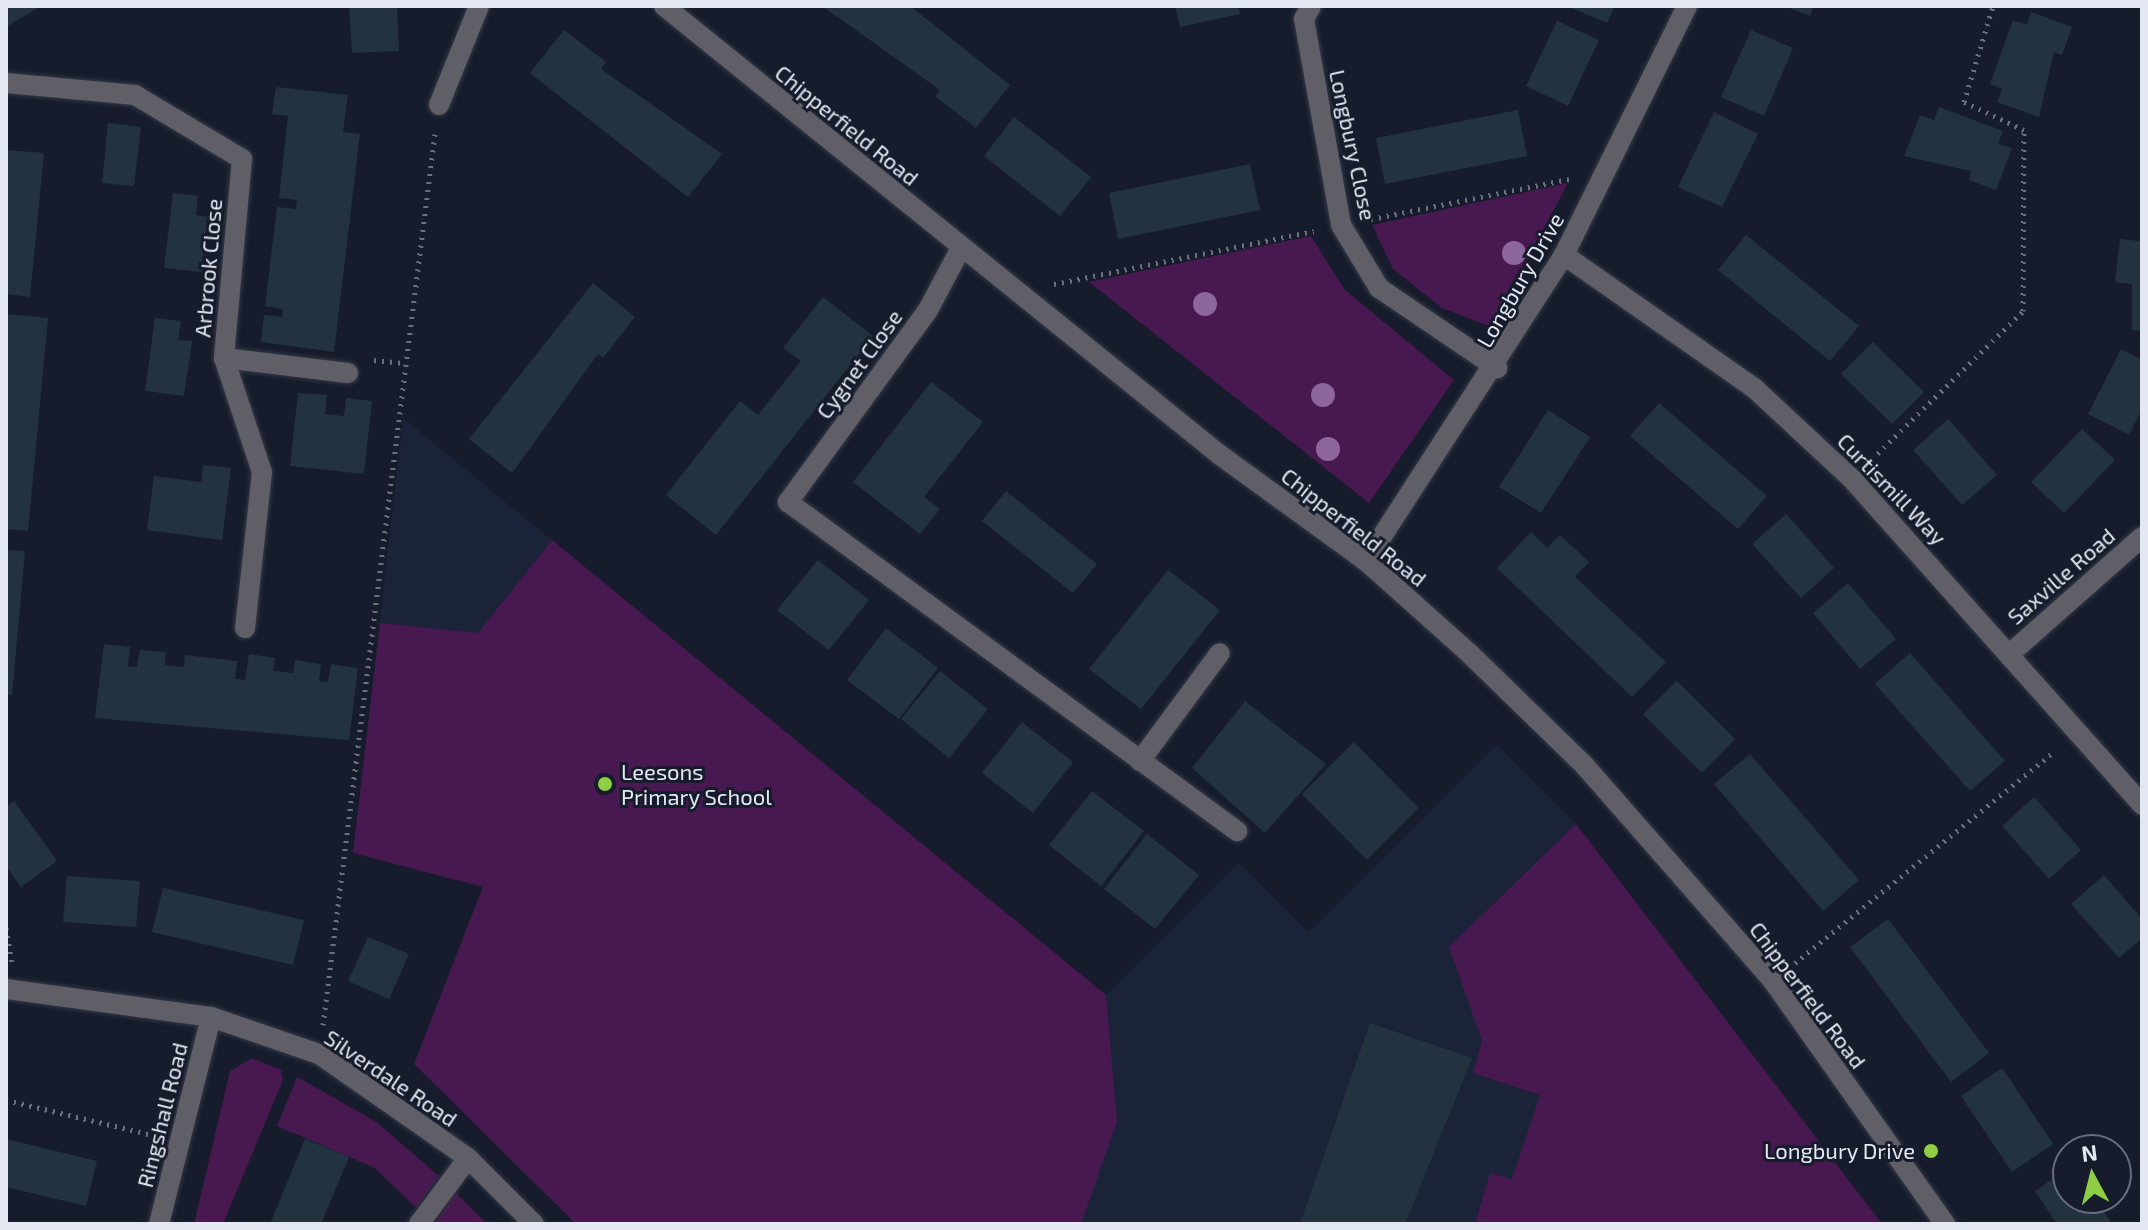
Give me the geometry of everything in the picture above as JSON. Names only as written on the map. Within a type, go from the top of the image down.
[{"type":"street","points":[[439,105],[479,6]]},
{"type":"street","name":"Chipperfield Road","points":[[664,6],[961,248],[1366,561],[1585,766],[1773,981],[1945,1224]]},
{"type":"street","name":"Longbury Close","points":[[1311,6],[1304,19],[1341,225],[1379,288],[1497,368]]},
{"type":"street","name":"Longbury Drive","points":[[1366,561],[1497,368],[1564,255],[1687,6]]},
{"type":"street","name":"Arbrook Close","points":[[6,83],[135,95],[242,159],[224,358],[262,472],[245,628]]},
{"type":"street","name":"Cygnet Close","points":[[961,248],[928,310],[788,502],[1140,761]]},
{"type":"street","name":"Curtismill Way","points":[[1564,255],[1754,388],[1852,479],[2012,652],[2142,804]]},
{"type":"street","points":[[224,358],[348,373]]},
{"type":"street","name":"Saxville Road","points":[[2012,652],[2142,537]]},
{"type":"street","points":[[1220,653],[1140,761],[1237,831]]},
{"type":"street","name":"Silverdale Road","points":[[6,989],[211,1017],[319,1054],[468,1158],[534,1224]]},
{"type":"street","name":"Ringshall Road","points":[[159,1224],[211,1017]]},
{"type":"street","points":[[419,1224],[468,1158]]},
{"type":"path","points":[[1852,479],[2023,311],[2024,130],[1964,102],[1993,6]]},
{"type":"path","points":[[319,1054],[401,363],[439,105]]},
{"type":"path","points":[[385,361],[401,363]]},
{"type":"path","points":[[1773,981],[2080,731]]},
{"type":"path","points":[[6,1100],[180,1142]]},
{"type":"shaded area","points":[[1568,183],[1491,327],[1442,308],[1393,269],[1372,225]]},
{"type":"shaded area","points":[[1311,236],[1345,290],[1454,380],[1369,503],[1089,282]]},
{"type":"shaded area","name":"Leesons Primary School","points":[[403,418],[1106,995],[1238,863],[1309,932],[1497,744],[1576,824],[1882,1224],[576,1224],[414,1064],[483,886],[353,853]]},
{"type":"shaded area","points":[[552,540],[1106,995],[1117,1122],[1081,1224],[576,1224],[414,1064],[483,887],[353,853],[380,623],[478,633]]},
{"type":"shaded area","points":[[1576,824],[1882,1224],[1475,1224],[1490,1173],[1512,1179],[1540,1095],[1473,1073],[1482,1041],[1449,947]]},
{"type":"shaded area","points":[[252,1058],[281,1070],[283,1080],[223,1224],[194,1224],[230,1071]]},
{"type":"shaded area","points":[[297,1077],[375,1121],[439,1176],[416,1208],[375,1168],[277,1126]]},
{"type":"shaded area","points":[[456,1193],[487,1224],[434,1224]]},
{"type":"building","points":[[6,6],[41,6],[6,27]]},
{"type":"building","points":[[349,6],[397,6],[399,51],[352,53]]},
{"type":"building","points":[[822,6],[910,6],[1010,85],[976,128],[935,96],[940,90]]},
{"type":"building","points":[[1175,6],[1238,6],[1240,14],[1180,27]]},
{"type":"building","points":[[1567,6],[1615,6],[1607,23]]},
{"type":"building","points":[[1784,6],[1814,6],[1810,16]]},
{"type":"building","points":[[2031,12],[2072,27],[2062,55],[2054,52],[2039,117],[1997,102],[2002,89],[1990,84],[2013,20],[2027,25]]},
{"type":"building","points":[[1557,21],[1599,40],[1568,106],[1526,86]]},
{"type":"building","points":[[564,30],[606,62],[601,69],[722,154],[688,197],[530,73]]},
{"type":"building","points":[[1751,30],[1793,48],[1764,116],[1721,97]]},
{"type":"building","points":[[276,87],[348,95],[343,132],[360,134],[334,352],[261,342],[264,315],[282,317],[283,309],[265,306],[277,207],[296,209],[297,200],[279,198],[288,116],[272,114]]},
{"type":"building","points":[[1939,107],[2003,131],[1998,144],[2012,148],[1996,190],[1969,180],[1971,171],[1904,156],[1920,115],[1934,120]]},
{"type":"building","points":[[1518,110],[1527,156],[1385,184],[1376,138]]},
{"type":"building","points":[[1714,112],[1758,134],[1722,207],[1678,187]]},
{"type":"building","points":[[1014,117],[1091,177],[1060,216],[984,156]]},
{"type":"building","points":[[108,123],[141,127],[134,186],[102,183]]},
{"type":"building","points":[[6,150],[44,153],[30,297],[6,294]]},
{"type":"building","points":[[1250,164],[1260,210],[1118,239],[1109,193]]},
{"type":"building","points":[[173,193],[198,196],[196,215],[207,217],[201,272],[164,268]]},
{"type":"building","points":[[2142,232],[2142,331],[2132,330],[2132,284],[2115,282],[2120,239],[2139,241]]},
{"type":"building","points":[[1746,235],[1859,326],[1830,361],[1718,270]]},
{"type":"building","points":[[593,283],[635,317],[603,358],[598,354],[512,473],[469,439]]},
{"type":"building","points":[[823,297],[873,336],[716,535],[666,495],[740,401],[758,415],[801,361],[783,348]]},
{"type":"building","points":[[6,314],[48,318],[28,531],[6,529]]},
{"type":"building","points":[[155,318],[181,321],[178,340],[192,341],[184,396],[145,391]]},
{"type":"building","points":[[1873,342],[1924,392],[1892,424],[1841,374]]},
{"type":"building","points":[[2121,349],[2142,360],[2142,409],[2129,435],[2088,414]]},
{"type":"building","points":[[931,382],[983,422],[924,497],[940,509],[920,534],[853,482]]},
{"type":"building","points":[[298,393],[327,395],[325,414],[344,416],[346,398],[372,401],[364,474],[290,466]]},
{"type":"building","points":[[1659,403],[1767,496],[1738,529],[1630,436]]},
{"type":"building","points":[[1548,410],[1590,437],[1541,513],[1499,487]]},
{"type":"building","points":[[1948,419],[1997,475],[1962,505],[1913,450]]},
{"type":"building","points":[[2082,429],[2115,460],[2064,513],[2031,482]]},
{"type":"building","points":[[203,465],[231,468],[222,540],[147,530],[154,476],[201,482]]},
{"type":"building","points":[[1006,491],[1097,564],[1073,593],[982,521]]},
{"type":"building","points":[[1786,514],[1834,568],[1801,598],[1752,544]]},
{"type":"building","points":[[1531,532],[1547,548],[1560,535],[1589,562],[1575,577],[1666,662],[1632,697],[1497,568]]},
{"type":"building","points":[[6,550],[25,551],[12,695],[6,694]]},
{"type":"building","points":[[818,560],[869,600],[829,650],[777,610]]},
{"type":"building","points":[[1168,570],[1220,610],[1141,709],[1089,669]]},
{"type":"building","points":[[1848,583],[1896,639],[1860,669],[1813,613]]},
{"type":"building","points":[[886,628],[938,668],[899,719],[847,680]]},
{"type":"building","points":[[104,644],[130,647],[128,666],[137,667],[140,650],[166,652],[165,665],[184,667],[185,655],[237,661],[235,679],[245,680],[249,654],[275,658],[273,671],[293,673],[295,660],[321,664],[319,681],[328,682],[331,664],[358,668],[349,740],[95,718]]},
{"type":"building","points":[[1910,653],[2005,761],[1970,791],[1875,684]]},
{"type":"building","points":[[940,671],[988,709],[949,758],[901,719]]},
{"type":"building","points":[[1677,681],[1735,739],[1702,773],[1643,714]]},
{"type":"building","points":[[1245,701],[1326,764],[1265,833],[1192,768]]},
{"type":"building","points":[[1022,722],[1073,762],[1033,813],[982,773]]},
{"type":"building","points":[[1354,742],[1419,808],[1367,860],[1302,794]]},
{"type":"building","points":[[1750,754],[1859,880],[1823,911],[1714,784]]},
{"type":"building","points":[[1092,791],[1144,831],[1101,886],[1049,845]]},
{"type":"building","points":[[2034,797],[2081,850],[2049,879],[2002,826]]},
{"type":"building","points":[[14,801],[57,861],[21,887],[6,866],[6,807]]},
{"type":"building","points":[[1147,834],[1199,875],[1155,929],[1104,889]]},
{"type":"building","points":[[2104,875],[2142,919],[2142,938],[2119,958],[2071,904]]},
{"type":"building","points":[[67,876],[140,881],[136,927],[63,922]]},
{"type":"building","points":[[163,888],[304,920],[293,965],[152,932]]},
{"type":"building","points":[[1888,919],[1989,1053],[1951,1082],[1850,947]]},
{"type":"building","points":[[368,937],[409,954],[389,999],[348,981]]},
{"type":"building","points":[[1370,1023],[1472,1058],[1405,1224],[1300,1224]]},
{"type":"building","points":[[2002,1068],[2052,1145],[2012,1172],[1961,1096]]},
{"type":"building","points":[[6,1139],[97,1161],[86,1206],[6,1187]]},
{"type":"building","points":[[305,1139],[349,1157],[321,1224],[270,1224]]},
{"type":"building","points":[[2052,1180],[2052,1214],[2105,1214],[2112,1224],[2057,1224],[2035,1191]]},
{"type":"place","name":"Leesons Primary School","points":[[605,784]]},
{"type":"place","name":"Longbury Drive","points":[[1931,1151]]}]
